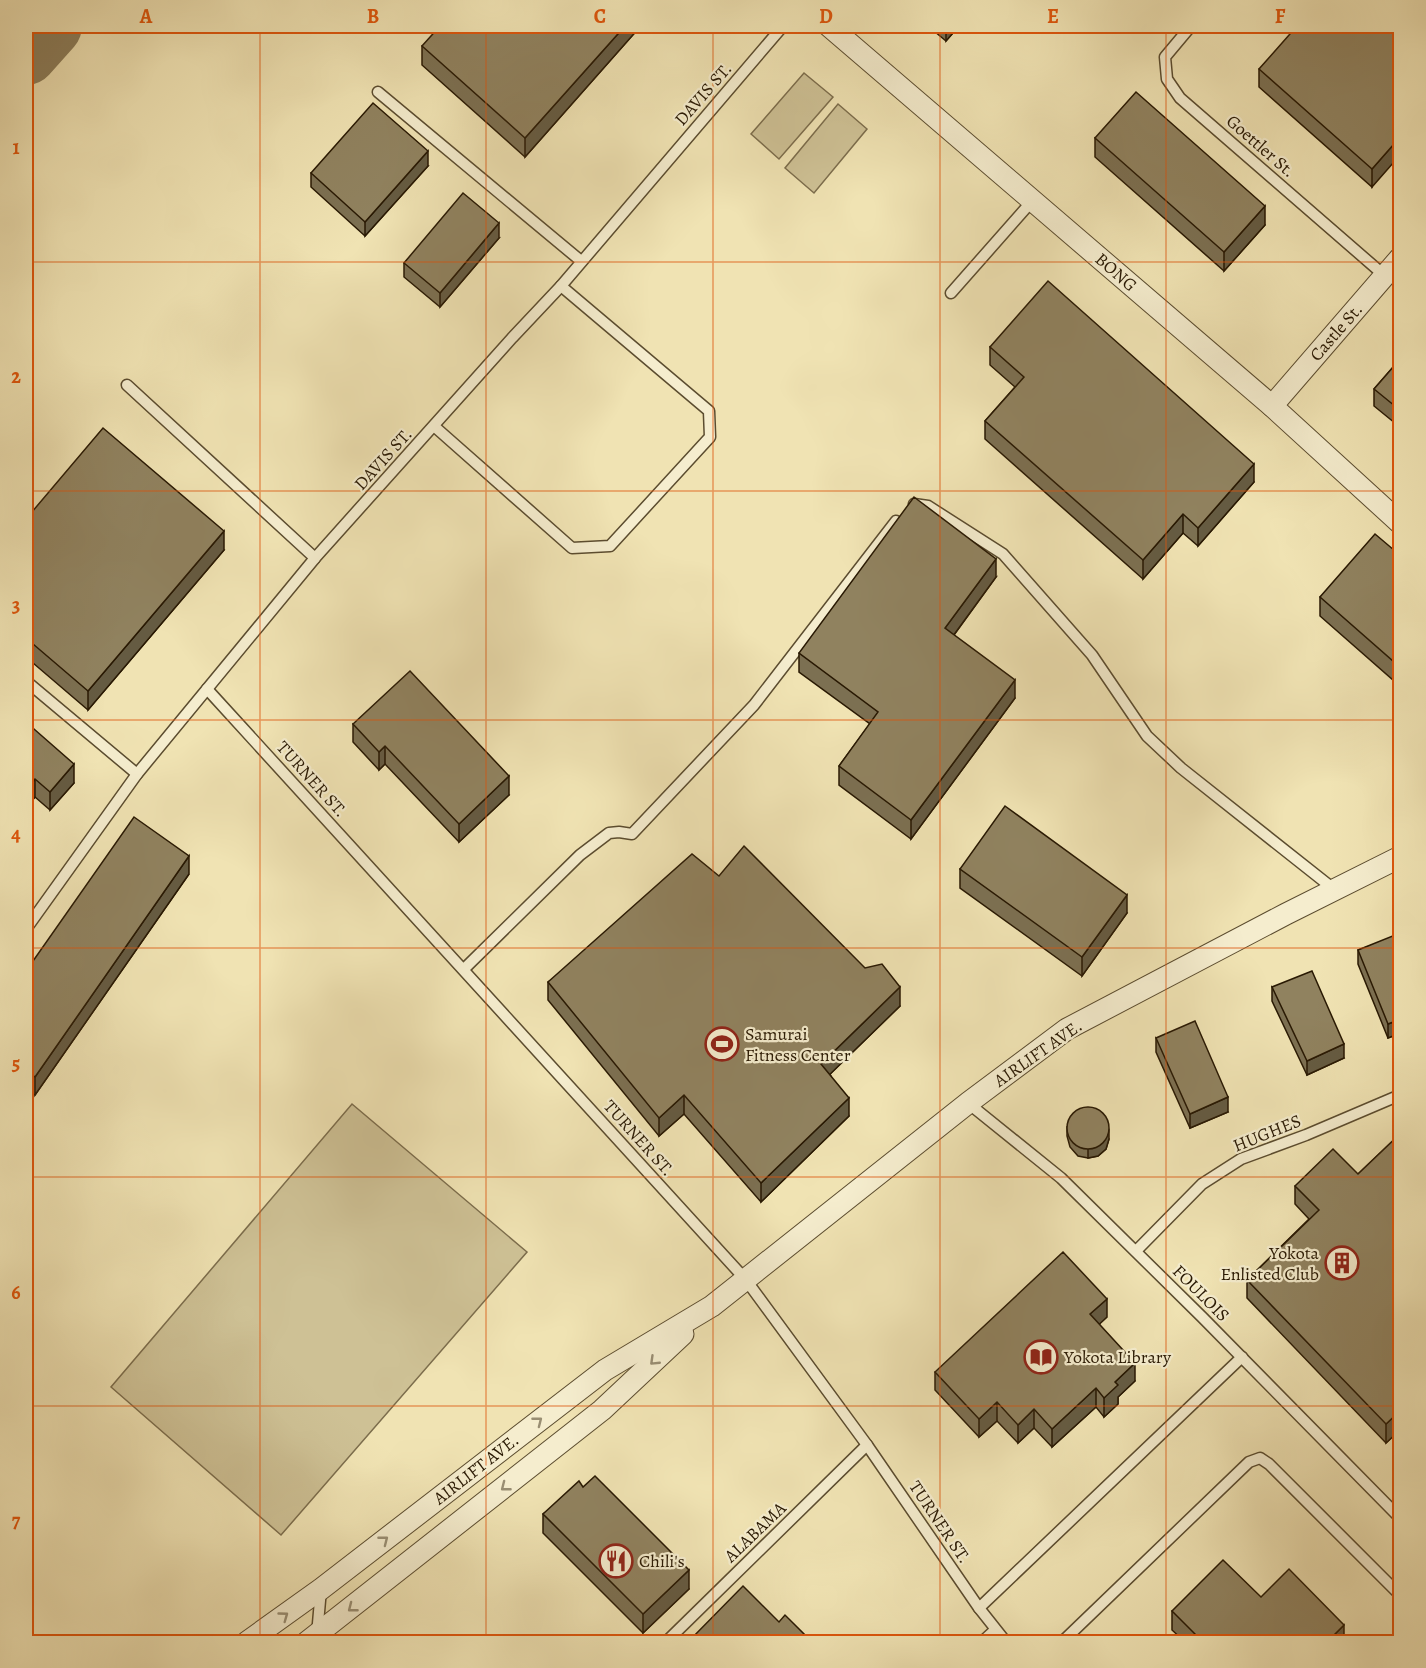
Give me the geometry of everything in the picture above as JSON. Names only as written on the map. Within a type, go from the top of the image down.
[{"type":"street","name":"BONG","points":[[829,26],[1272,406],[1401,523]]},
{"type":"street","name":"Castle St.","points":[[1272,406],[1401,258]]},
{"type":"street","name":"AIRLIFT AVE.","points":[[247,1642],[321,1589],[605,1370],[711,1306],[746,1280],[968,1102],[1067,1029],[1401,857]]},
{"type":"street","name":"AIRLIFT AVE.","points":[[316,1640],[603,1410],[711,1306]]},
{"type":"lane","name":"DAVIS ST.","points":[[26,929],[137,774],[315,558],[561,286],[783,26]]},
{"type":"lane","name":"Goettler St.","points":[[1191,26],[1165,57],[1167,79],[1180,98],[1385,276]]},
{"type":"lane","points":[[378,92],[581,261]]},
{"type":"lane","points":[[951,293],[1033,200]]},
{"type":"lane","points":[[435,427],[572,549],[610,546],[710,437],[709,411],[561,286]]},
{"type":"lane","points":[[127,385],[315,558]]},
{"type":"lane","points":[[464,969],[580,855],[609,833],[632,834],[754,705],[913,504],[928,506],[1003,554],[1092,655],[1147,736],[1180,768],[1335,890]]},
{"type":"lane","points":[[26,681],[137,774]]},
{"type":"lane","name":"TURNER ST.","points":[[207,689],[746,1280],[867,1445],[979,1608],[1006,1642]]},
{"type":"lane","name":"HUGHES","points":[[1136,1251],[1202,1184],[1240,1159],[1306,1135],[1401,1095]]},
{"type":"lane","name":"FOULOIS","points":[[968,1102],[1061,1178],[1400,1517]]},
{"type":"lane","points":[[979,1608],[1242,1357]]},
{"type":"lane","name":"ALABAMA","points":[[666,1642],[867,1445]]},
{"type":"lane","points":[[1062,1642],[1249,1462],[1260,1458],[1269,1464],[1401,1595]]},
{"type":"lane","points":[[316,1640],[321,1589]]},
{"type":"lane","points":[[982,1642],[995,1630]]},
{"type":"shaded area","points":[[804,73],[833,97],[779,159],[751,134]]},
{"type":"shaded area","points":[[838,104],[867,129],[814,193],[785,168]]},
{"type":"shaded area","points":[[352,1104],[527,1252],[281,1535],[111,1387]]},
{"type":"building","points":[[440,26],[625,26],[525,138],[422,46]]},
{"type":"building","points":[[1297,26],[1401,26],[1401,136],[1372,169],[1259,69]]},
{"type":"building","points":[[1136,92],[1265,206],[1224,252],[1095,138]]},
{"type":"building","points":[[373,103],[428,151],[365,222],[311,173]]},
{"type":"building","points":[[463,193],[499,223],[440,293],[404,263]]},
{"type":"building","points":[[1048,281],[1254,464],[1198,528],[1183,514],[1143,560],[985,421],[1024,377],[990,347]]},
{"type":"building","points":[[1401,358],[1401,411],[1374,389]]},
{"type":"building","points":[[103,428],[224,531],[88,691],[26,638],[26,519]]},
{"type":"building","points":[[914,497],[996,559],[945,628],[1015,680],[911,820],[839,766],[878,712],[799,653]]},
{"type":"building","points":[[1375,534],[1401,556],[1401,668],[1320,597]]},
{"type":"building","points":[[410,671],[509,776],[459,824],[385,746],[379,752],[353,724]]},
{"type":"building","points":[[26,722],[74,764],[50,792],[35,779],[26,790]]},
{"type":"building","points":[[1005,806],[1127,895],[1082,957],[960,869]]},
{"type":"building","points":[[134,817],[189,856],[35,1077],[26,1070],[26,971]]},
{"type":"building","name":"Samurai Fitness Center","points":[[744,846],[865,968],[882,964],[900,987],[821,1064],[849,1098],[761,1183],[684,1095],[659,1118],[548,982],[692,854],[719,876]]},
{"type":"building","points":[[1400,933],[1401,1019],[1388,1024],[1358,950]]},
{"type":"building","points":[[1312,971],[1344,1044],[1307,1061],[1272,987]]},
{"type":"building","points":[[1195,1021],[1228,1097],[1190,1114],[1156,1038]]},
{"type":"building","points":[[1088,1107],[1103,1113],[1109,1128],[1103,1143],[1088,1149],[1073,1143],[1067,1128],[1073,1113]]},
{"type":"building","name":"Yokota Enlisted Club","points":[[1401,1133],[1401,1410],[1386,1424],[1247,1280],[1319,1210],[1295,1186],[1333,1149],[1358,1174]]},
{"type":"building","name":"Yokota Library","points":[[1063,1252],[1107,1299],[1090,1314],[1135,1363],[1115,1382],[1118,1385],[1104,1398],[1096,1388],[1052,1429],[1034,1409],[1018,1425],[997,1402],[979,1419],[935,1372]]},
{"type":"building","name":"Chili's","points":[[595,1476],[689,1570],[643,1614],[543,1514],[579,1481],[583,1487]]},
{"type":"building","points":[[1223,1560],[1261,1597],[1289,1569],[1344,1625],[1327,1642],[1203,1642],[1172,1611]]},
{"type":"building","points":[[743,1586],[779,1622],[785,1615],[809,1639],[807,1642],[688,1642]]},
{"type":"taxiway","points":[[26,54],[51,26]]},
{"type":"place","name":"Samurai Fitness Center","points":[[722,1044]]},
{"type":"place","name":"Yokota Enlisted Club","points":[[1342,1263]]},
{"type":"place","name":"Yokota Library","points":[[1041,1357]]},
{"type":"place","name":"Chili's","points":[[616,1561]]}]
